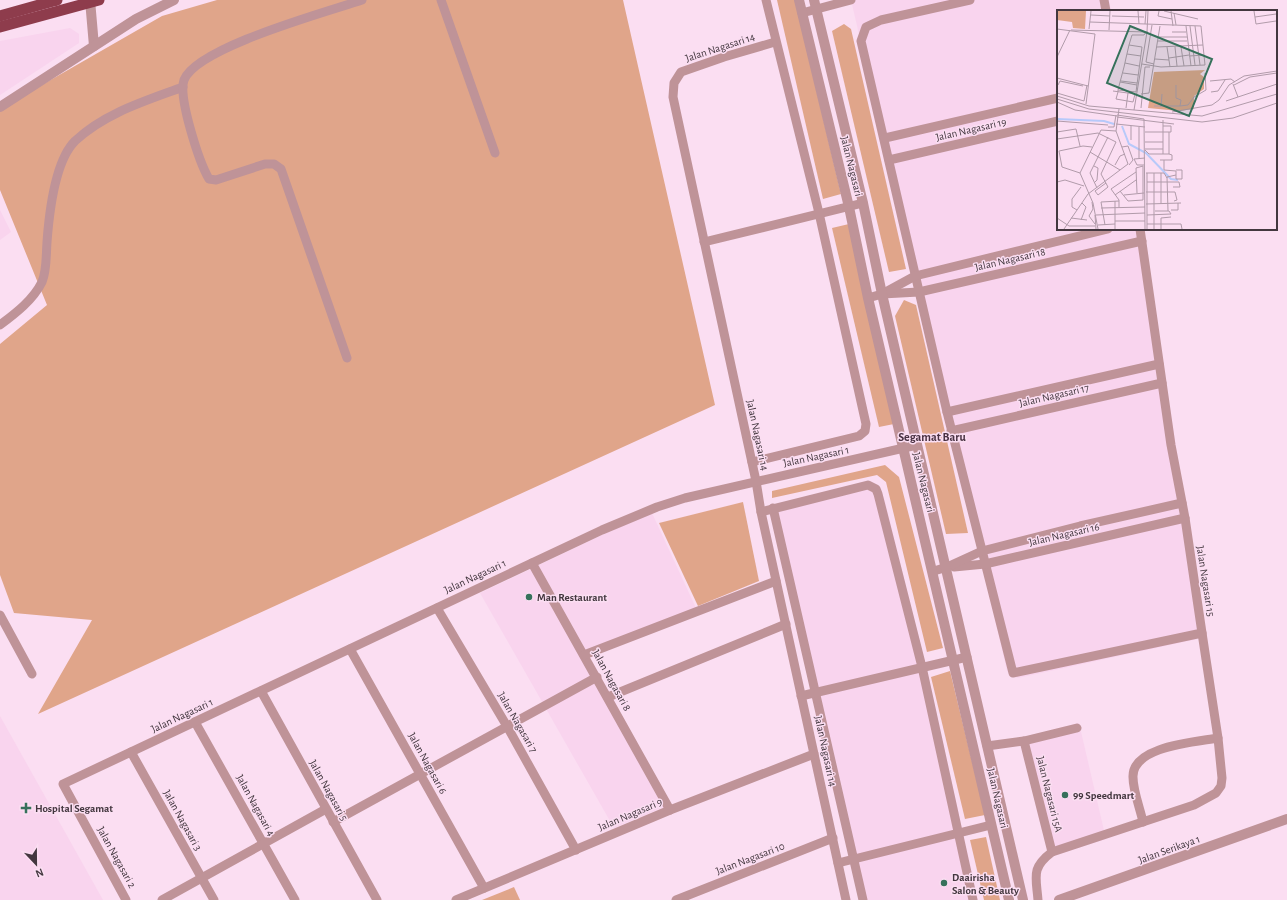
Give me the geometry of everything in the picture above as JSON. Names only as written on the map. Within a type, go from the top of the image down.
[{"type":"highway","points":[[0,16],[57,0]]},
{"type":"highway","points":[[0,27],[93,1]]},
{"type":"street","points":[[0,107],[136,19],[174,0]]},
{"type":"street","points":[[347,358],[281,169],[274,164],[264,164],[216,180],[209,179],[200,159],[186,111],[183,87],[184,80],[193,68],[217,52],[298,21],[362,0]]},
{"type":"street","points":[[441,0],[494,153]]},
{"type":"street","points":[[766,0],[775,42],[819,213]]},
{"type":"street","name":"Jalan Nagasari","points":[[799,0],[849,207],[868,298],[934,571],[1009,900]]},
{"type":"street","points":[[802,13],[815,5],[851,0]]},
{"type":"street","points":[[970,0],[881,20],[866,27],[861,41],[890,160],[900,216],[951,431],[985,564]]},
{"type":"street","points":[[1104,0],[1106,10]]},
{"type":"street","points":[[93,1],[94,46]]},
{"type":"street","name":"Jalan Nagasari","points":[[815,5],[864,204],[882,294],[947,567],[1023,900]]},
{"type":"street","name":"Jalan Nagasari 14","points":[[775,42],[724,57],[681,72],[674,83],[673,96],[752,462],[761,512],[846,900]]},
{"type":"street","points":[[0,325],[28,302],[42,281],[46,265],[52,202],[60,166],[74,143],[95,125],[128,107],[183,87]]},
{"type":"street","points":[[885,138],[1057,98]]},
{"type":"street","name":"Jalan Nagasari 19","points":[[890,160],[1057,121]]},
{"type":"street","points":[[704,242],[819,213],[864,204]]},
{"type":"street","name":"Jalan Nagasari 1","points":[[752,462],[859,436],[865,431],[866,419],[819,213]]},
{"type":"street","points":[[868,298],[882,294],[915,276],[1104,230]]},
{"type":"street","name":"Jalan Nagasari 15","points":[[985,564],[1013,674],[1202,633],[1185,518],[1159,364],[1140,230]]},
{"type":"street","name":"Jalan Nagasari 18","points":[[882,294],[919,292],[1142,241]]},
{"type":"street","points":[[947,412],[1159,364]]},
{"type":"street","name":"Jalan Nagasari 17","points":[[951,431],[1162,383]]},
{"type":"street","name":"Jalan Nagasari 1","points":[[63,784],[602,530],[656,507],[692,496],[917,445]]},
{"type":"street","points":[[761,512],[868,485],[876,489],[922,668],[973,900]]},
{"type":"street","points":[[934,571],[982,552],[1080,526],[1182,503]]},
{"type":"street","name":"Jalan Nagasari 14","points":[[773,508],[863,900]]},
{"type":"street","name":"Jalan Nagasari 16","points":[[947,567],[985,564],[1185,518]]},
{"type":"street","name":"Jalan Nagasari 8","points":[[532,563],[670,810]]},
{"type":"street","points":[[584,655],[776,581]]},
{"type":"street","name":"Jalan Nagasari 7","points":[[437,608],[508,728],[576,850]]},
{"type":"street","points":[[0,615],[32,674]]},
{"type":"street","points":[[608,697],[786,624]]},
{"type":"street","points":[[1038,900],[1036,876],[1038,865],[1052,852],[1194,805],[1216,793],[1221,786],[1222,778],[1218,738],[1202,633]]},
{"type":"street","name":"Jalan Nagasari 6","points":[[350,649],[484,888]]},
{"type":"street","points":[[801,696],[967,657]]},
{"type":"street","points":[[333,822],[508,728],[597,678]]},
{"type":"street","name":"Jalan Nagasari 5","points":[[261,691],[377,900]]},
{"type":"street","name":"Jalan Nagasari 4","points":[[195,722],[295,900]]},
{"type":"street","points":[[987,746],[1024,741],[1077,728]]},
{"type":"street","points":[[1143,822],[1132,777],[1134,767],[1140,759],[1149,753],[1166,748],[1218,738]]},
{"type":"street","name":"Jalan Nagasari 15A","points":[[1024,741],[1052,852]]},
{"type":"street","name":"Jalan Nagasari 3","points":[[131,752],[214,900]]},
{"type":"street","name":"Jalan Nagasari 9","points":[[456,900],[670,810],[814,754]]},
{"type":"street","name":"Jalan Nagasari 2","points":[[63,784],[126,900]]},
{"type":"street","points":[[162,900],[264,845],[326,809]]},
{"type":"street","name":"Jalan Serikaya 1","points":[[1059,900],[1287,819]]},
{"type":"street","points":[[838,863],[991,825]]},
{"type":"street","name":"Jalan Nagasari 10","points":[[676,900],[833,838]]},
{"type":"shaded area","points":[[217,0],[623,0],[715,405],[38,714],[92,620],[14,613],[0,575],[0,344],[47,305],[0,190],[0,109],[162,16]]},
{"type":"shaded area","points":[[777,0],[795,0],[841,194],[823,199]]},
{"type":"shaded area","points":[[851,0],[1109,0],[1111,10],[1057,10],[1057,230],[1144,230],[1165,379],[1207,637],[1018,678],[1011,676],[1007,671]]},
{"type":"shaded area","points":[[844,24],[851,29],[906,269],[889,272],[832,31]]},
{"type":"shaded area","points":[[70,28],[79,34],[79,43],[0,95],[0,41]]},
{"type":"shaded area","points":[[0,210],[11,232],[0,240]]},
{"type":"shaded area","points":[[849,224],[894,424],[879,427],[832,228]]},
{"type":"shaded area","points":[[904,300],[916,305],[968,533],[946,534],[895,316]]},
{"type":"shaded area","points":[[885,465],[899,477],[943,648],[927,652],[886,482],[877,475],[772,498],[772,491]]},
{"type":"shaded area","points":[[868,481],[880,488],[885,501],[928,676],[978,900],[859,900],[769,506]]},
{"type":"shaded area","points":[[743,502],[759,581],[698,606],[659,523]]},
{"type":"shaded area","points":[[652,513],[696,608],[586,650],[671,804],[614,828],[480,593],[604,534]]},
{"type":"shaded area","points":[[950,671],[985,815],[965,819],[931,677]]},
{"type":"shaded area","name":"Hospital Segamat","points":[[0,716],[103,900],[0,900]]},
{"type":"shaded area","points":[[1079,723],[1106,839],[1052,856],[1020,738]]},
{"type":"shaded area","points":[[986,837],[1000,900],[984,900],[970,840]]},
{"type":"shaded area","points":[[514,887],[520,900],[482,900]]},
{"type":"place","name":"Man Restaurant","points":[[529,597]]},
{"type":"place","name":"99 Speedmart","points":[[1065,795]]},
{"type":"place","name":"Hospital Segamat","points":[[26,808]]},
{"type":"place","name":"Daairisha Salon & Beauty","points":[[944,883]]},
{"type":"district","name":"Segamat Baru","points":[[932,437]]}]
